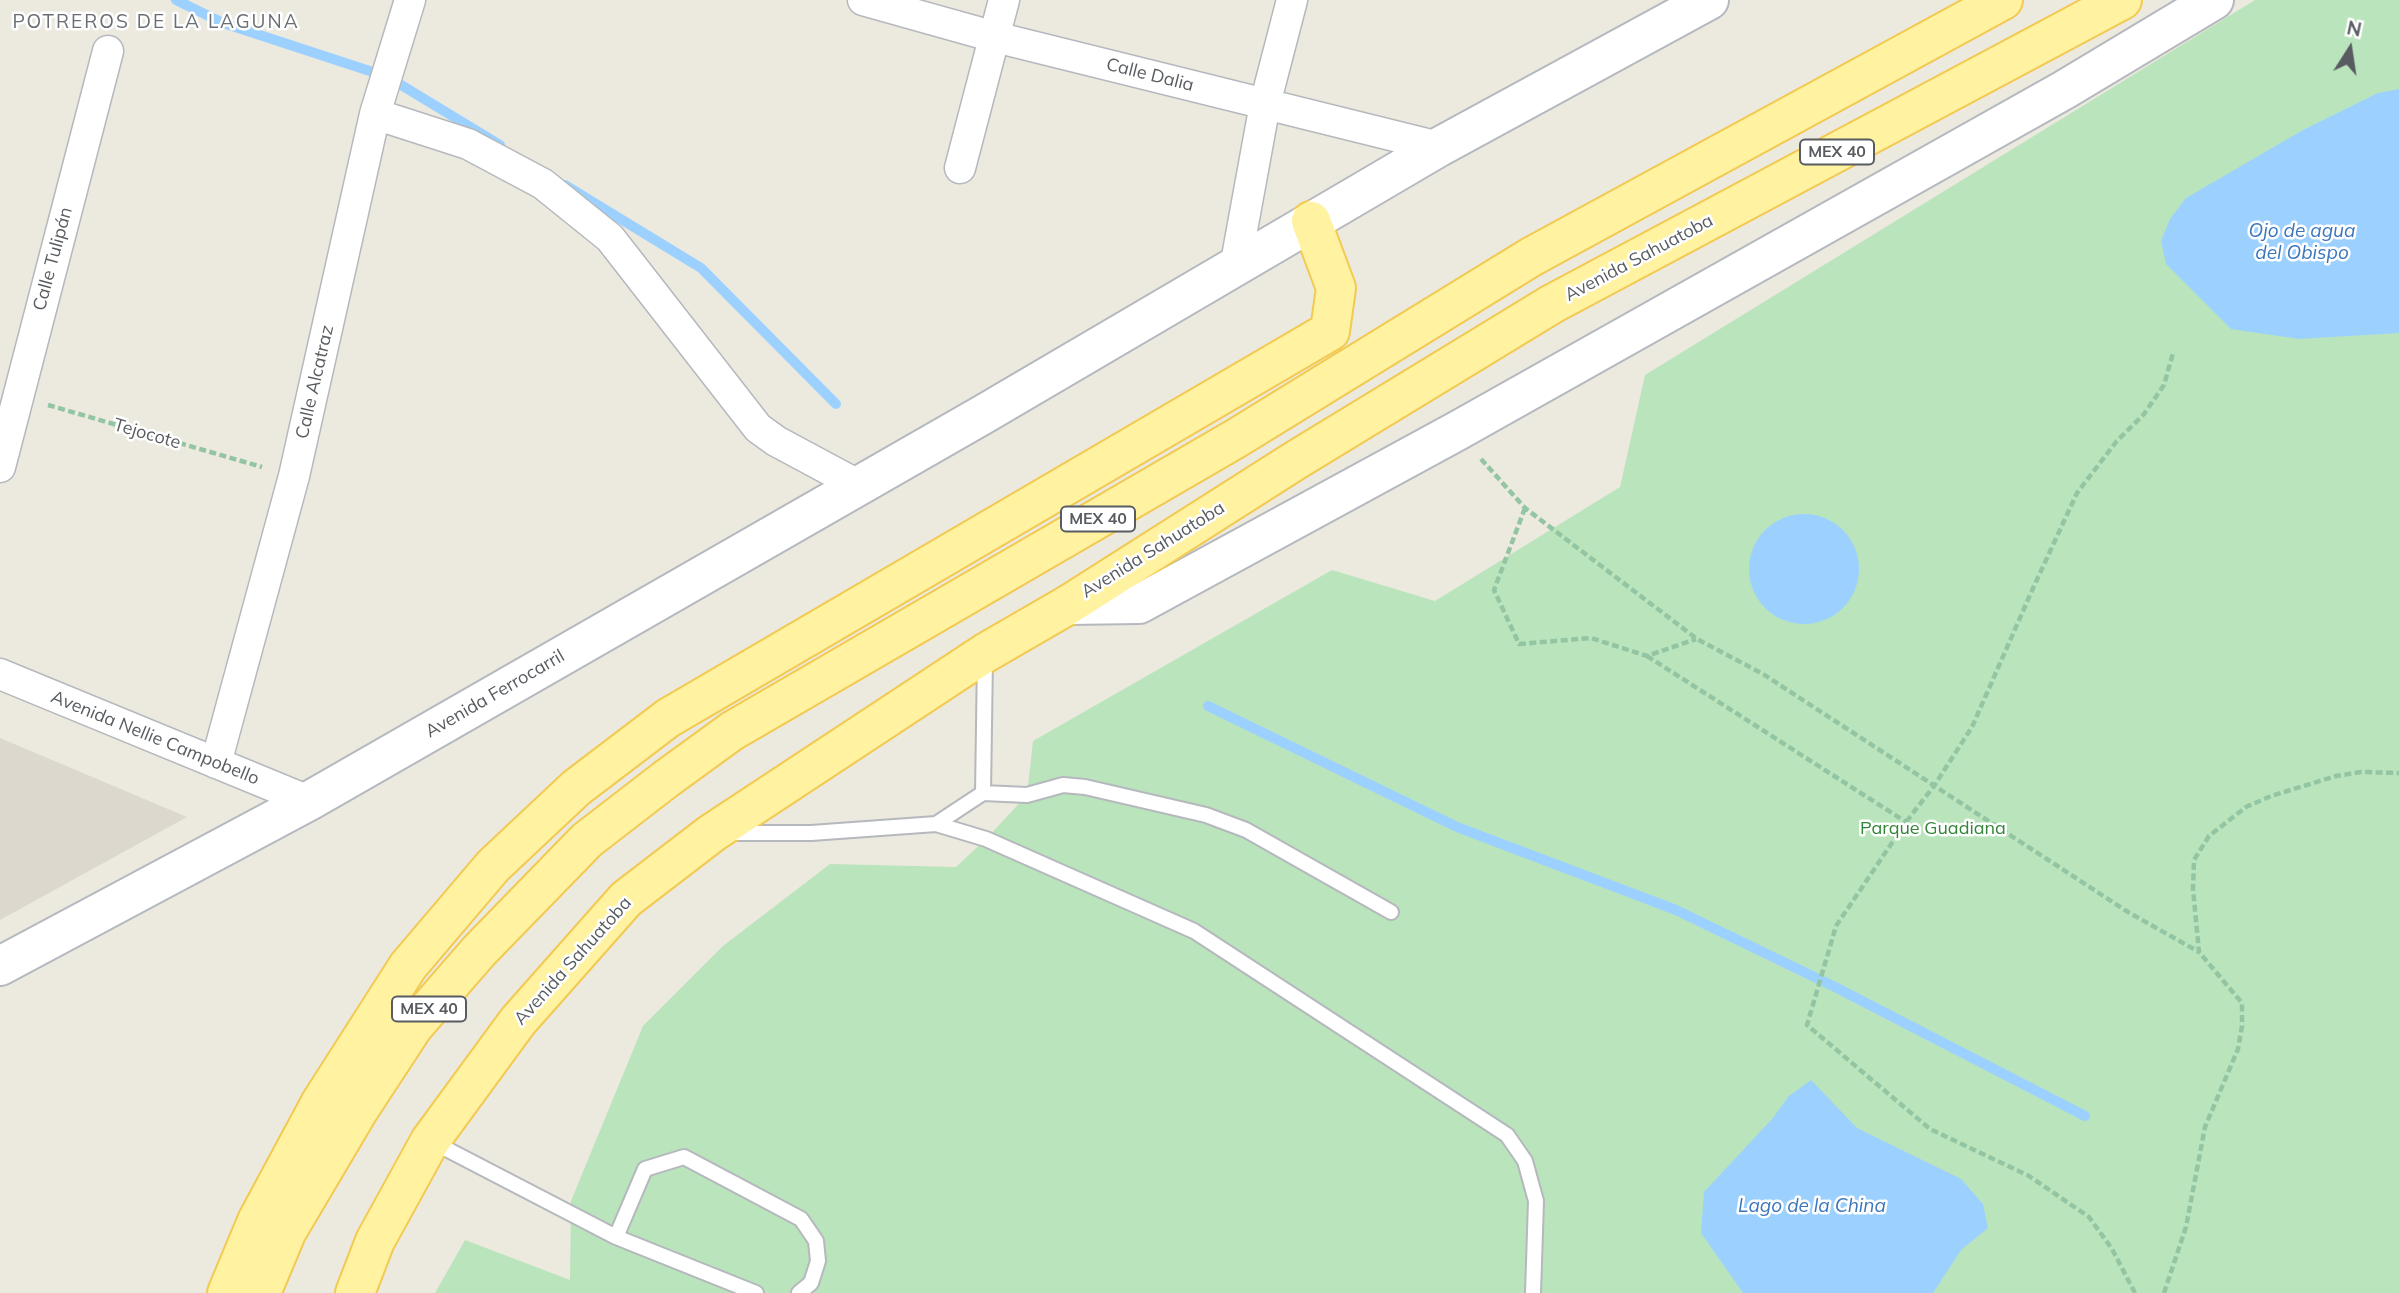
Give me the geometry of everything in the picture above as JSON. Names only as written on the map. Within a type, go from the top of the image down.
[{"type":"main road","name":"MEX 40","points":[[261,1293],[287,1231],[358,1111],[413,1027],[479,951],[587,840],[732,731],[1235,439],[1531,257],[2003,0]]},
{"type":"main road","name":"Avenida Sahuatoba","points":[[355,1293],[375,1241],[430,1141],[518,1021],[626,900],[712,833],[985,653],[1068,605],[1296,460],[1552,304],[2122,0]]},
{"type":"main road","points":[[228,1293],[257,1221],[321,1102],[408,967],[493,866],[576,788],[668,718],[1330,331],[1336,288],[1311,221]]},
{"type":"street","name":"Calle Alcatraz","points":[[216,762],[294,476],[375,114],[410,0]]},
{"type":"street","name":"Calle Dalia","points":[[863,0],[995,37],[1438,147]]},
{"type":"street","points":[[960,168],[1004,0]]},
{"type":"street","points":[[1235,268],[1265,104],[1292,0]]},
{"type":"street","points":[[1235,268],[1438,147],[1709,0]]},
{"type":"street","points":[[1068,605],[1139,604],[1457,431],[2064,90],[2214,0]]},
{"type":"street","name":"Calle Tulipán","points":[[0,467],[8,394],[108,51]]},
{"type":"street","points":[[375,114],[468,144],[543,184],[610,239],[758,428],[776,441],[858,485]]},
{"type":"street","name":"Avenida Ferrocarril","points":[[0,966],[309,801],[1235,268]]},
{"type":"street","name":"Avenida Nellie Campobello","points":[[0,674],[309,801]]},
{"type":"lane","points":[[983,793],[985,653]]},
{"type":"lane","points":[[936,824],[983,793],[1027,794],[1063,785],[1085,787],[1206,816],[1246,830],[1391,912]]},
{"type":"lane","points":[[712,833],[811,833],[936,824],[986,839],[1194,931],[1507,1135],[1525,1161],[1536,1201],[1532,1293]]},
{"type":"lane","points":[[430,1141],[616,1237],[756,1293]]},
{"type":"lane","points":[[616,1237],[645,1169],[684,1157],[800,1219],[816,1241],[818,1261],[811,1283],[799,1293]]},
{"type":"path","points":[[2135,1293],[2112,1249],[2089,1217],[2029,1176],[1930,1129],[1807,1025],[1836,926],[1906,822],[1934,786],[1978,715],[2077,493],[2116,442],[2144,414],[2164,385],[2173,353]]},
{"type":"path","name":"Tejocote","points":[[8,394],[294,476]]},
{"type":"path","points":[[1457,431],[1525,508],[1697,639],[1763,674],[2128,912],[2199,952],[2242,1003],[2238,1049],[2205,1127],[2186,1227],[2164,1293]]},
{"type":"path","points":[[1525,508],[1494,590],[1519,644],[1591,638],[1647,656],[1906,822]]},
{"type":"path","points":[[1647,656],[1697,639]]},
{"type":"path","points":[[2199,952],[2193,889],[2194,860],[2209,836],[2246,807],[2293,787],[2361,772],[2399,773]]},
{"type":"shaded area","points":[[0,738],[187,817],[0,920]]},
{"type":"green space","name":"Parque Guadiana","points":[[2255,0],[2399,0],[2399,1293],[435,1293],[465,1240],[570,1280],[571,1201],[643,1026],[723,946],[830,864],[956,867],[1027,795],[1033,741],[1332,570],[1435,601],[1620,487],[1645,375]]},
{"type":"water","name":"Ojo de agua del Obispo","points":[[2399,89],[2399,333],[2299,339],[2231,329],[2166,264],[2161,241],[2170,219],[2186,198],[2303,130],[2378,93]]},
{"type":"water","points":[[1804,514],[1825,518],[1843,530],[1855,548],[1859,569],[1855,590],[1843,608],[1825,620],[1804,624],[1783,620],[1765,608],[1753,590],[1749,569],[1753,548],[1765,530],[1783,518]]},
{"type":"water","name":"Lago de la China","points":[[1811,1080],[1857,1128],[1961,1179],[1983,1204],[1988,1228],[1961,1250],[1933,1293],[1743,1293],[1701,1233],[1704,1192],[1772,1119],[1789,1096]]},
{"type":"waterway","points":[[176,0],[223,23],[388,77],[500,145]]},
{"type":"waterway","points":[[565,185],[701,268],[836,404]]},
{"type":"waterway","points":[[1208,706],[1457,827],[1676,910],[1835,987],[2085,1116]]},
{"type":"district","name":"POTREROS DE LA LAGUNA","points":[[156,22]]}]
